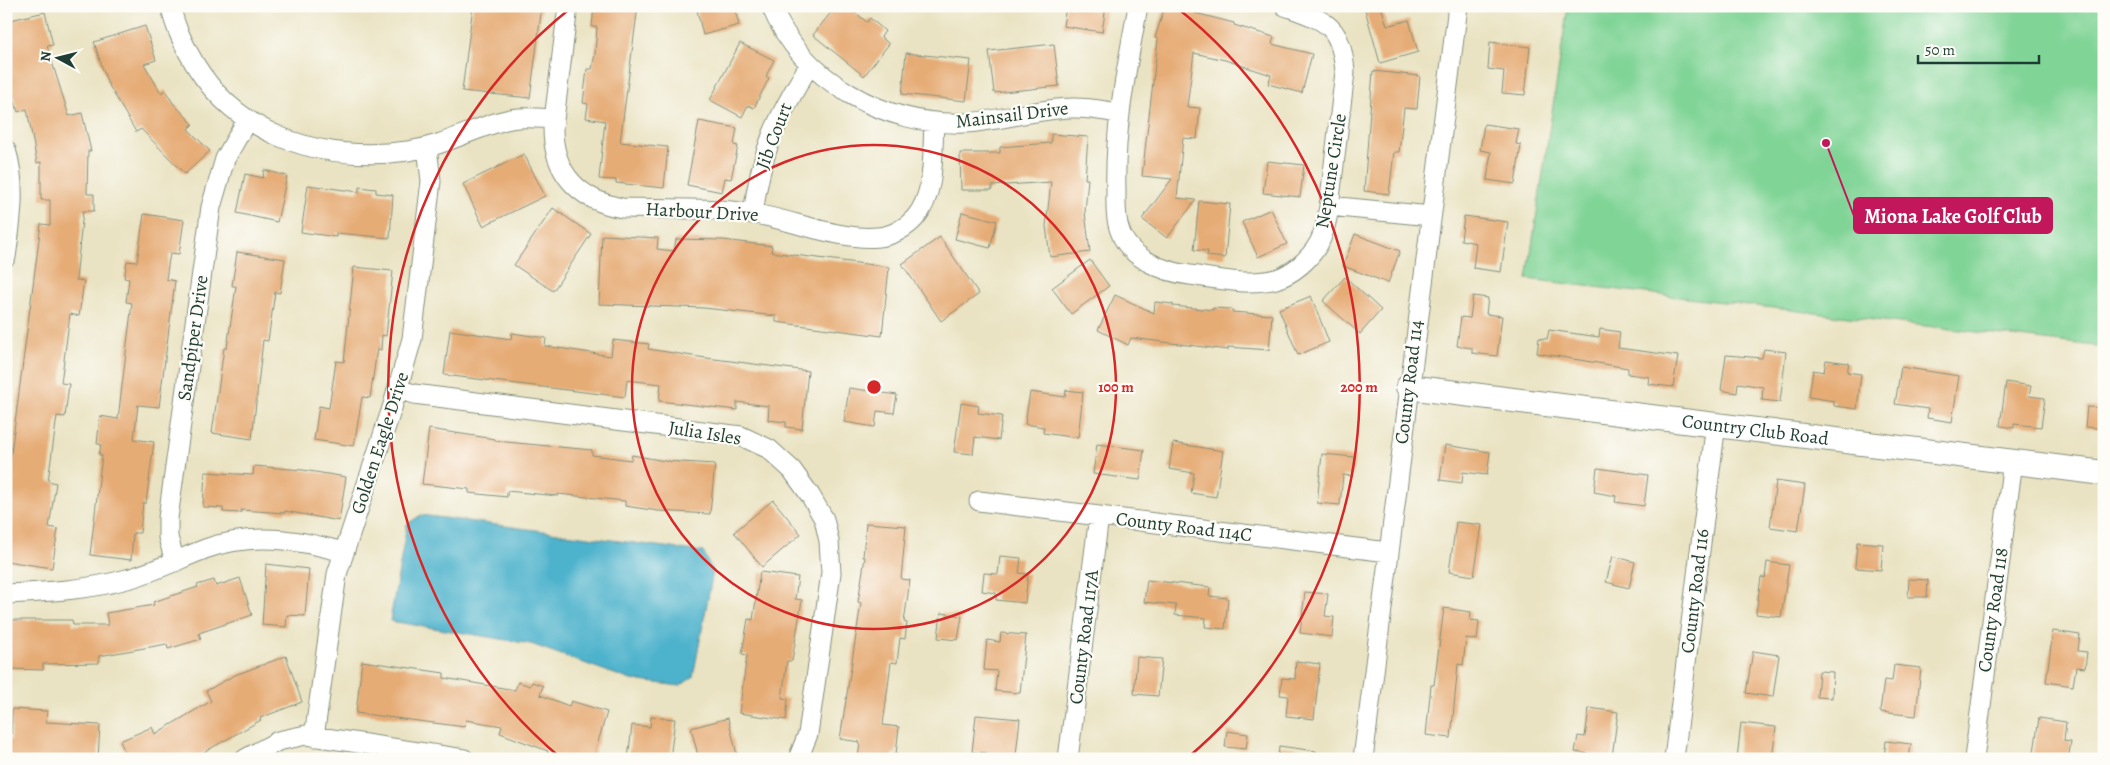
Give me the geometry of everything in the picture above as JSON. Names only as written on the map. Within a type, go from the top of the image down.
[{"type":"street","points":[[171,6],[180,37],[207,82],[219,97],[261,129],[299,144],[338,152],[386,153],[427,147],[454,140],[503,120],[554,119]]},
{"type":"street","name":"Harbour Drive","points":[[568,6],[554,119],[553,145],[558,161],[578,189],[593,199],[622,208],[753,214],[856,236],[878,238],[893,234],[914,219],[927,196],[934,123]]},
{"type":"street","name":"Mainsail Drive","points":[[771,6],[794,44],[810,64],[831,82],[871,106],[892,114],[934,123],[966,123],[1070,108],[1120,113]]},
{"type":"street","name":"Neptune Circle","points":[[1138,6],[1120,113],[1115,169],[1116,210],[1120,231],[1129,246],[1143,260],[1183,274],[1244,282],[1278,278],[1292,271],[1306,260],[1319,243],[1329,206],[1345,72],[1344,54],[1338,37],[1328,24],[1318,18],[1284,6]]},
{"type":"street","name":"County Road 114","points":[[1363,759],[1408,386],[1458,6]]},
{"type":"street","name":"Jib Court","points":[[753,214],[761,165],[776,122],[810,64]]},
{"type":"street","name":"Sandpiper Drive","points":[[175,562],[168,537],[168,518],[211,207],[225,159],[247,120]]},
{"type":"street","name":"Golden Eagle Drive","points":[[314,737],[332,598],[343,552],[398,389],[412,339],[431,174],[427,147]]},
{"type":"street","points":[[6,150],[12,175],[13,195],[6,257]]},
{"type":"street","points":[[1329,206],[1431,216]]},
{"type":"street","name":"Country Club Road","points":[[1408,386],[2104,473]]},
{"type":"street","name":"Julia Isles","points":[[398,389],[414,394],[741,436],[769,449],[792,470],[810,494],[824,519],[829,541],[831,573],[808,734],[798,759]]},
{"type":"street","name":"County Road 116","points":[[1674,759],[1716,423]]},
{"type":"street","name":"County Road 118","points":[[1974,759],[2013,461]]},
{"type":"street","name":"County Road 114C","points":[[979,502],[1388,552]]},
{"type":"street","name":"County Road 117A","points":[[1068,759],[1099,516]]},
{"type":"street","points":[[6,594],[51,592],[110,583],[144,574],[220,544],[262,538],[291,539],[343,552]]},
{"type":"street","points":[[244,759],[284,739],[298,736],[464,759]]},
{"type":"green space","points":[[1568,6],[2104,6],[2104,347],[1527,279]]},
{"type":"water","points":[[421,515],[703,552],[713,572],[693,677],[680,686],[631,680],[531,644],[390,621],[407,524]]},
{"type":"building","points":[[473,6],[542,6],[530,98],[462,91]]},
{"type":"building","points":[[594,6],[638,6],[620,142],[668,147],[664,188],[616,183],[616,180],[599,179],[605,121],[586,118],[588,104],[583,103],[587,69],[592,69],[595,54],[597,27],[592,27]]},
{"type":"building","points":[[696,6],[734,6],[739,25],[703,35]]},
{"type":"building","points":[[836,6],[847,6],[867,22],[870,18],[885,31],[881,37],[889,44],[864,76],[813,35]]},
{"type":"building","points":[[1066,6],[1106,6],[1102,32],[1063,26]]},
{"type":"building","points":[[1165,6],[1183,6],[1196,10],[1195,13],[1234,23],[1234,25],[1274,37],[1272,44],[1312,54],[1302,93],[1268,84],[1271,75],[1225,60],[1194,53],[1187,107],[1200,108],[1197,139],[1183,138],[1177,198],[1196,200],[1167,238],[1142,219],[1172,179],[1142,176],[1158,39],[1155,38]]},
{"type":"building","points":[[1364,6],[1381,6],[1387,26],[1409,20],[1418,52],[1380,63]]},
{"type":"building","points":[[45,12],[53,45],[47,46],[69,116],[82,113],[91,151],[88,151],[87,194],[94,194],[94,211],[83,211],[76,280],[84,281],[79,316],[70,314],[61,383],[69,384],[65,417],[57,416],[48,481],[56,483],[49,527],[58,529],[52,568],[6,561],[6,498],[10,461],[41,224],[50,225],[50,200],[41,200],[41,162],[37,163],[27,109],[18,112],[6,71],[6,21]]},
{"type":"building","points":[[145,26],[156,60],[144,64],[161,93],[165,90],[173,103],[193,124],[188,129],[210,151],[185,174],[141,129],[136,132],[107,82],[94,42]]},
{"type":"building","points":[[1490,42],[1530,47],[1525,95],[1502,93],[1504,71],[1488,69]]},
{"type":"building","points":[[740,43],[774,60],[766,76],[769,78],[754,108],[748,105],[742,117],[710,100]]},
{"type":"building","points":[[1054,44],[1059,86],[994,93],[989,51]]},
{"type":"building","points":[[906,53],[971,60],[966,101],[902,94]]},
{"type":"building","points":[[1373,71],[1420,76],[1417,109],[1404,108],[1399,152],[1394,152],[1389,194],[1364,191]]},
{"type":"building","points":[[699,121],[737,128],[734,145],[738,146],[731,179],[725,178],[722,192],[687,185]]},
{"type":"building","points":[[1484,124],[1519,129],[1516,144],[1521,145],[1515,184],[1487,180],[1491,152],[1480,150]]},
{"type":"building","points":[[1051,134],[1088,137],[1085,179],[1088,179],[1085,212],[1090,252],[1050,257],[1046,226],[1051,182],[992,186],[992,190],[961,190],[960,153],[1000,153],[1000,147],[1051,143]]},
{"type":"building","points":[[524,154],[545,196],[483,226],[463,184]]},
{"type":"building","points":[[1267,161],[1304,165],[1300,197],[1263,193]]},
{"type":"building","points":[[264,170],[287,176],[277,222],[237,213],[245,174],[263,178]]},
{"type":"building","points":[[308,185],[359,192],[359,187],[376,189],[376,193],[393,195],[390,238],[336,233],[336,237],[301,232]]},
{"type":"building","points":[[1199,201],[1230,204],[1225,258],[1207,256],[1208,251],[1194,250]]},
{"type":"building","points":[[553,208],[591,234],[553,291],[514,265]]},
{"type":"building","points":[[1271,209],[1287,244],[1258,257],[1242,222]]},
{"type":"building","points":[[962,212],[997,221],[990,248],[955,239]]},
{"type":"building","points":[[144,214],[184,220],[179,254],[170,253],[166,279],[175,281],[159,407],[138,405],[134,439],[154,442],[146,503],[143,503],[140,533],[133,533],[131,560],[90,555],[102,455],[99,455],[101,444],[97,444],[100,416],[118,419],[132,303],[126,302],[129,279],[124,278],[127,261],[137,262]]},
{"type":"building","points":[[1464,216],[1508,222],[1501,272],[1473,268],[1476,243],[1461,240]]},
{"type":"building","points":[[1355,234],[1400,251],[1388,283],[1343,266]]},
{"type":"building","points":[[602,235],[658,238],[657,249],[674,251],[676,239],[723,240],[772,246],[771,252],[889,267],[882,336],[776,322],[776,316],[704,308],[599,304]]},
{"type":"building","points":[[940,237],[979,294],[941,321],[902,264]]},
{"type":"building","points":[[237,252],[285,259],[280,293],[275,292],[268,341],[263,340],[252,439],[212,433],[224,348],[227,348],[236,286],[232,286]]},
{"type":"building","points":[[1090,260],[1109,286],[1071,314],[1052,288]]},
{"type":"building","points":[[354,267],[393,271],[386,336],[382,335],[381,350],[377,349],[370,398],[362,397],[354,446],[314,440],[319,406],[329,408],[336,361],[344,362]]},
{"type":"building","points":[[1345,277],[1381,310],[1360,334],[1323,301]]},
{"type":"building","points":[[1115,295],[1154,313],[1155,302],[1173,304],[1173,306],[1213,310],[1213,308],[1232,309],[1232,312],[1272,315],[1269,350],[1228,347],[1228,350],[1131,338],[1128,345],[1098,330]]},
{"type":"building","points":[[1311,296],[1329,342],[1298,355],[1279,309]]},
{"type":"building","points":[[1473,296],[1488,298],[1486,314],[1502,316],[1497,356],[1472,353],[1472,348],[1457,346],[1461,317],[1470,318]]},
{"type":"building","points":[[1600,329],[1620,332],[1618,348],[1678,356],[1673,387],[1648,384],[1649,377],[1628,374],[1628,368],[1537,353],[1539,338],[1547,339],[1549,330],[1599,337]]},
{"type":"building","points":[[450,330],[511,339],[512,333],[546,338],[545,346],[611,356],[613,340],[649,344],[648,349],[808,371],[802,429],[786,427],[786,422],[768,420],[769,406],[737,402],[737,410],[659,401],[661,384],[627,380],[625,397],[444,375]]},
{"type":"building","points":[[1764,349],[1786,352],[1780,402],[1762,400],[1763,387],[1738,383],[1737,393],[1721,390],[1726,355],[1762,358]]},
{"type":"building","points":[[1826,360],[1849,363],[1847,372],[1861,374],[1857,409],[1834,406],[1834,401],[1809,397],[1813,370],[1824,372]]},
{"type":"building","points":[[1901,367],[1959,376],[1952,422],[1927,418],[1928,409],[1895,404]]},
{"type":"building","points":[[2006,382],[2031,386],[2029,396],[2045,398],[2041,427],[2014,424],[2014,428],[2000,426]]},
{"type":"building","points":[[849,388],[897,395],[894,413],[877,411],[875,427],[844,422]]},
{"type":"building","points":[[1066,390],[1083,392],[1078,438],[1043,433],[1044,427],[1025,424],[1030,392],[1065,397]]},
{"type":"building","points":[[961,403],[979,406],[978,413],[1002,416],[999,440],[975,437],[973,454],[954,452]]},
{"type":"building","points":[[2087,407],[2104,408],[2104,429],[2085,427]]},
{"type":"building","points":[[429,429],[495,439],[495,441],[592,450],[592,455],[631,460],[632,455],[665,461],[715,464],[710,514],[658,511],[625,506],[625,501],[558,494],[558,496],[507,491],[507,497],[469,493],[469,489],[422,484]]},
{"type":"building","points":[[1173,443],[1223,451],[1216,497],[1191,493],[1194,473],[1169,469]]},
{"type":"building","points":[[1097,444],[1144,450],[1140,480],[1093,474]]},
{"type":"building","points":[[1445,445],[1490,452],[1487,475],[1463,472],[1462,483],[1440,480]]},
{"type":"building","points":[[1322,454],[1355,457],[1353,476],[1343,475],[1340,505],[1317,503]]},
{"type":"building","points":[[254,466],[303,470],[346,477],[339,521],[285,511],[285,513],[241,510],[241,513],[223,512],[223,508],[203,507],[205,472],[253,475]]},
{"type":"building","points":[[1597,468],[1648,475],[1644,506],[1615,502],[1616,496],[1594,492]]},
{"type":"building","points":[[1776,481],[1805,485],[1798,531],[1770,527]]},
{"type":"building","points":[[773,500],[801,534],[762,567],[734,532]]},
{"type":"building","points":[[1456,522],[1482,525],[1474,576],[1449,572]]},
{"type":"building","points":[[866,523],[906,526],[901,579],[910,580],[904,622],[907,623],[905,639],[900,638],[897,663],[891,662],[883,725],[899,727],[896,754],[893,753],[892,759],[858,759],[860,742],[840,739],[861,603],[858,602],[865,557],[863,557]]},
{"type":"building","points":[[1857,542],[1883,544],[1881,570],[1855,568]]},
{"type":"building","points":[[1000,556],[1021,558],[1019,573],[1028,574],[1025,603],[996,600],[996,593],[982,591],[984,573],[998,574]]},
{"type":"building","points":[[1613,556],[1635,562],[1629,588],[1606,582]]},
{"type":"building","points":[[1767,562],[1789,565],[1781,617],[1756,614],[1761,577],[1765,578]]},
{"type":"building","points":[[266,564],[309,569],[305,616],[287,615],[286,627],[262,625]]},
{"type":"building","points":[[760,572],[798,577],[795,599],[802,600],[792,661],[787,661],[782,698],[788,699],[786,720],[739,713],[747,655],[742,654],[748,619],[753,620]]},
{"type":"building","points":[[240,578],[252,615],[199,633],[201,639],[168,649],[167,644],[99,656],[99,663],[43,664],[43,670],[9,669],[10,620],[72,620],[73,625],[108,625],[106,613],[154,605],[153,602],[214,580],[216,586]]},
{"type":"building","points":[[1909,579],[1928,580],[1927,597],[1908,597]]},
{"type":"building","points":[[1147,580],[1210,587],[1209,596],[1228,598],[1225,629],[1205,627],[1206,618],[1175,615],[1176,605],[1144,602]]},
{"type":"building","points":[[1305,592],[1328,594],[1325,616],[1334,617],[1332,637],[1300,633]]},
{"type":"building","points":[[1444,608],[1471,612],[1470,620],[1479,621],[1477,640],[1466,638],[1463,665],[1458,664],[1451,738],[1426,735],[1431,685],[1434,685]]},
{"type":"building","points":[[941,613],[962,616],[958,640],[938,638]]},
{"type":"building","points":[[2053,631],[2080,635],[2078,651],[2087,652],[2085,668],[2076,667],[2073,686],[2046,682]]},
{"type":"building","points":[[1001,633],[1026,635],[1020,693],[995,691],[997,671],[984,670],[987,640],[1000,642]]},
{"type":"building","points":[[1753,651],[1779,655],[1773,697],[1746,693]]},
{"type":"building","points":[[286,656],[302,702],[260,718],[261,720],[192,759],[128,759],[120,741],[152,727],[155,734],[211,701],[206,691],[235,675]]},
{"type":"building","points":[[1137,657],[1162,659],[1158,696],[1134,694]]},
{"type":"building","points":[[362,661],[444,673],[444,678],[515,690],[518,682],[530,686],[532,682],[543,686],[540,695],[569,706],[571,701],[607,712],[593,759],[566,759],[547,753],[548,751],[500,733],[502,726],[466,720],[465,727],[356,713]]},
{"type":"building","points":[[1296,661],[1320,664],[1314,719],[1286,716],[1288,696],[1280,695],[1282,678],[1295,679]]},
{"type":"building","points":[[1894,665],[1921,668],[1916,716],[1880,712],[1884,680],[1892,681]]},
{"type":"building","points":[[1819,671],[1833,672],[1832,698],[1817,697]]},
{"type":"building","points":[[1589,708],[1618,712],[1612,757],[1575,752],[1578,736],[1585,737]]},
{"type":"building","points":[[12,709],[47,711],[46,722],[100,725],[98,759],[6,759],[6,740],[11,740]]},
{"type":"building","points":[[976,715],[1020,719],[1016,755],[1010,755],[1010,759],[985,759],[986,753],[972,752]]},
{"type":"building","points":[[651,717],[675,719],[670,759],[628,759],[632,725],[650,727]]},
{"type":"building","points":[[728,718],[738,759],[699,759],[691,728]]},
{"type":"building","points":[[2039,718],[2066,722],[2064,741],[2071,742],[2068,759],[2033,759]]},
{"type":"building","points":[[1741,723],[1776,727],[1772,759],[1737,759]]},
{"type":"building","points":[[1227,731],[1248,734],[1246,749],[1225,747]]},
{"type":"building","points":[[1886,741],[1911,744],[1909,759],[1884,759]]},
{"type":"building","points":[[1279,746],[1316,751],[1316,759],[1278,759]]},
{"type":"place","name":"Miona Lake Golf Club","points":[[1826,143]]}]
